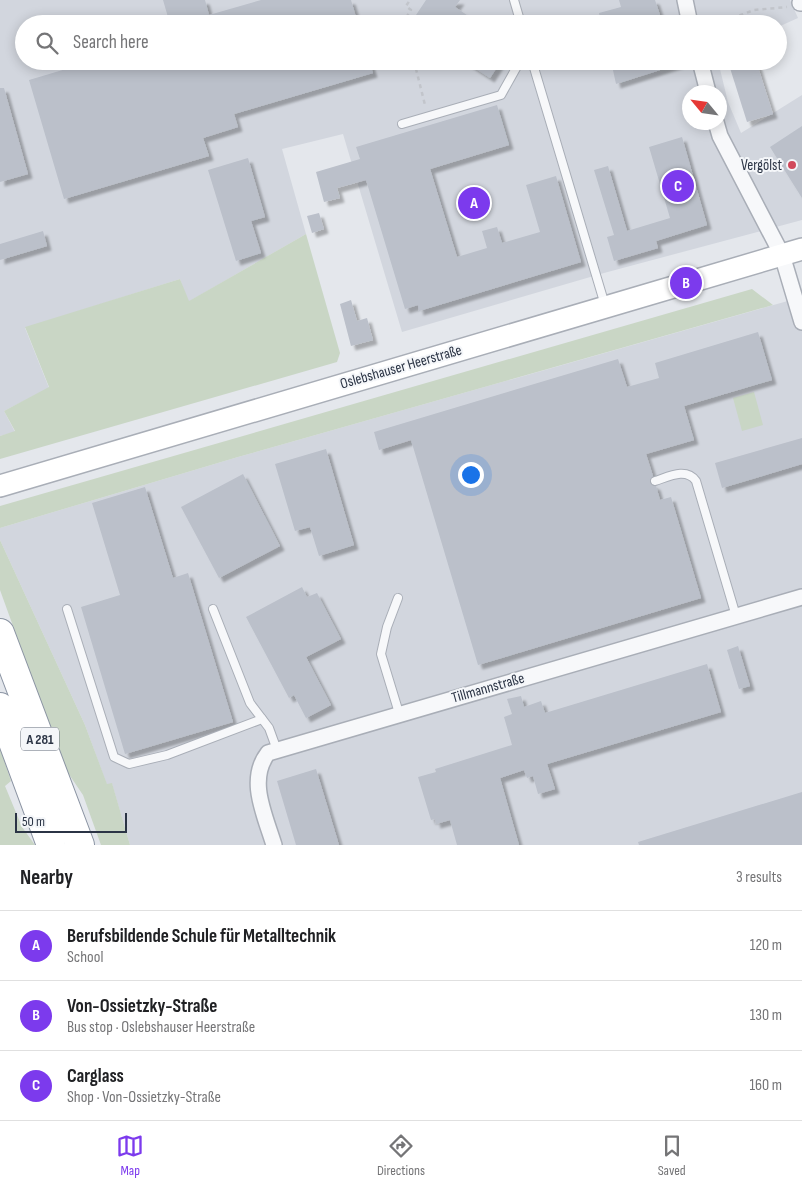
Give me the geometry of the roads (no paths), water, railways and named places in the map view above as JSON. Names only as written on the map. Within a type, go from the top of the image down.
[{"type":"highway","name":"A 281","points":[[0,632],[80,845]]},
{"type":"highway","name":"A 281","points":[[0,707],[51,845]]},
{"type":"main road","name":"Oslebshauser Heerstraße","points":[[0,486],[792,252]]},
{"type":"street","points":[[684,0],[688,15]]},
{"type":"street","points":[[702,70],[706,85]]},
{"type":"street","points":[[718,130],[720,136],[792,252],[802,322]]},
{"type":"street","name":"Tillmannstraße","points":[[274,845],[260,800],[257,780],[260,764],[268,753],[802,596]]},
{"type":"lane","points":[[514,0],[518,15]]},
{"type":"lane","points":[[402,124],[501,95],[515,70]]},
{"type":"lane","points":[[535,70],[606,307]]},
{"type":"lane","points":[[654,481],[681,473],[690,475],[696,481],[736,616]]},
{"type":"lane","points":[[398,598],[387,627],[381,654],[399,714]]},
{"type":"lane","points":[[67,609],[114,757],[118,760],[129,764],[167,755],[262,720]]},
{"type":"lane","points":[[213,609],[250,703],[269,728],[277,750]]},
{"type":"place","name":"Vergölst","points":[[792,165]]},
{"type":"place","name":"Carglass","points":[[678,186]]},
{"type":"place","name":"Berufsbildende Schule für Metalltechnik","points":[[474,203]]},
{"type":"place","name":"Von-Ossietzky-Straße","points":[[686,283]]}]
